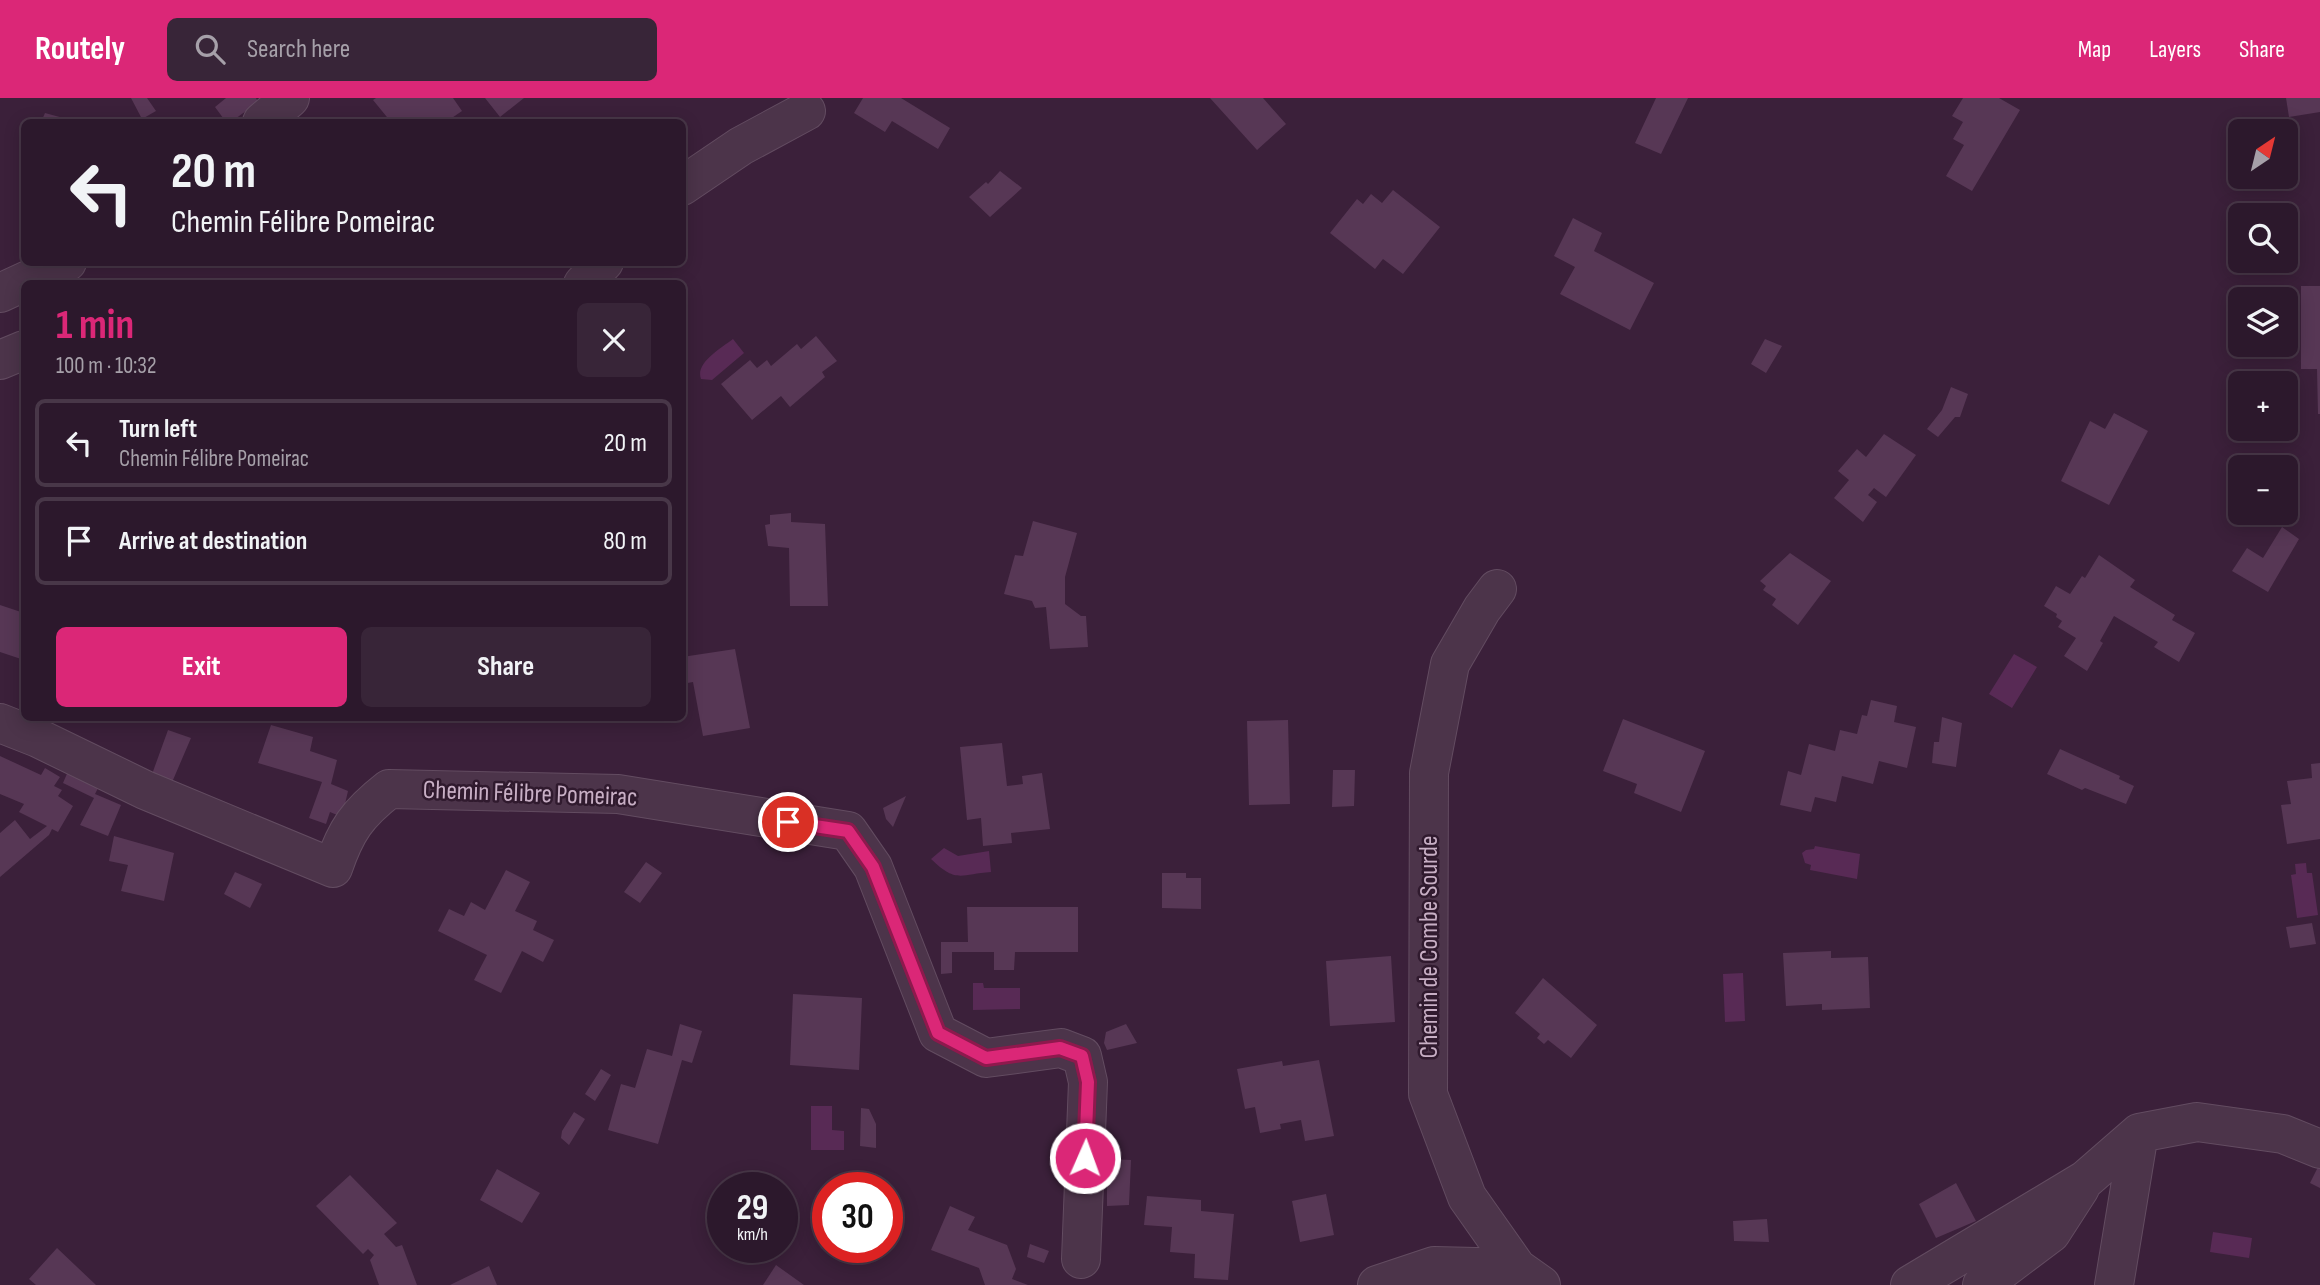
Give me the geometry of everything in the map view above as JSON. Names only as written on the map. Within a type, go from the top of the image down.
[{"type":"street","points":[[266,119],[290,98]]},
{"type":"street","points":[[686,183],[741,146],[806,111]]},
{"type":"street","points":[[28,280],[58,266]]},
{"type":"street","points":[[587,280],[600,266]]},
{"type":"street","points":[[0,293],[21,283]]},
{"type":"street","points":[[0,360],[21,351]]},
{"type":"street","name":"Chemin de Combe Sourde","points":[[1497,589],[1450,664],[1429,773],[1429,1094],[1468,1197],[1529,1276]]},
{"type":"street","name":"Chemin Félibre Pomeirac","points":[[0,723],[38,738],[145,790],[333,868],[342,842],[364,809],[389,789],[618,794],[848,831],[873,867],[938,1033],[986,1058],[1060,1048],[1082,1056],[1088,1082],[1081,1259]]},
{"type":"street","points":[[1910,1285],[2085,1180],[2139,1133],[2197,1122],[2283,1134],[2320,1149]]},
{"type":"street","points":[[2114,1285],[2139,1133]]},
{"type":"street","points":[[1982,1285],[2051,1233],[2085,1180]]},
{"type":"street","points":[[1377,1285],[1434,1266],[1529,1276]]},
{"type":"shaded area","points":[[733,339],[744,353],[712,380],[701,379],[700,373],[705,362]]},
{"type":"shaded area","points":[[2014,654],[2037,667],[2012,708],[1989,694]]},
{"type":"shaded area","points":[[1815,846],[1860,854],[1857,879],[1810,870],[1811,865],[1805,863],[1802,853],[1814,849]]},
{"type":"shaded area","points":[[944,848],[958,856],[989,851],[991,872],[959,876],[947,872],[931,859]]},
{"type":"shaded area","points":[[2306,863],[2307,873],[2312,873],[2318,915],[2297,918],[2291,875],[2296,874],[2295,864]]},
{"type":"shaded area","points":[[1743,973],[1745,1021],[1725,1022],[1723,974]]},
{"type":"shaded area","points":[[973,983],[983,983],[984,988],[1020,988],[1020,1009],[973,1010]]},
{"type":"shaded area","points":[[811,1106],[832,1106],[832,1130],[844,1131],[844,1150],[811,1150]]},
{"type":"shaded area","points":[[2213,1232],[2252,1238],[2249,1258],[2210,1252]]},
{"type":"building","points":[[131,98],[147,98],[156,111],[142,119]]},
{"type":"building","points":[[226,98],[256,98],[258,102],[235,119],[224,119],[215,107]]},
{"type":"building","points":[[453,98],[462,111],[450,119],[389,119],[373,100]]},
{"type":"building","points":[[485,98],[524,98],[500,117]]},
{"type":"building","points":[[863,98],[901,98],[950,128],[938,149],[892,121],[885,132],[854,113]]},
{"type":"building","points":[[1210,98],[1263,98],[1286,124],[1257,150]]},
{"type":"building","points":[[1656,98],[1688,98],[1661,154],[1635,143]]},
{"type":"building","points":[[1963,98],[1999,98],[2020,110],[1972,191],[1946,176],[1964,145],[1953,139],[1963,122],[1952,116]]},
{"type":"building","points":[[2286,98],[2320,98],[2320,112],[2289,117]]},
{"type":"building","points":[[45,113],[67,119],[42,119]]},
{"type":"building","points":[[1000,171],[1022,188],[990,217],[969,197],[986,182],[988,184]]},
{"type":"building","points":[[1393,190],[1440,227],[1403,274],[1383,259],[1375,269],[1330,233],[1357,199],[1363,204],[1371,194],[1382,203]]},
{"type":"building","points":[[1573,218],[1602,233],[1594,251],[1654,283],[1630,330],[1560,294],[1575,267],[1554,256]]},
{"type":"building","points":[[2301,286],[2320,286],[2320,414],[2317,369],[2301,369]]},
{"type":"building","points":[[816,336],[837,361],[822,372],[825,377],[790,407],[781,396],[752,420],[721,384],[750,360],[757,368],[767,360],[771,366],[797,344],[801,349]]},
{"type":"building","points":[[1765,339],[1782,346],[1766,373],[1751,364]]},
{"type":"building","points":[[1951,387],[1968,394],[1960,417],[1955,417],[1938,437],[1927,429],[1942,410]]},
{"type":"building","points":[[2114,413],[2148,431],[2109,505],[2061,481],[2090,421],[2105,429]]},
{"type":"building","points":[[1884,434],[1916,455],[1886,497],[1874,488],[1868,495],[1877,502],[1863,522],[1834,498],[1849,480],[1838,471],[1857,449],[1866,457]]},
{"type":"building","points":[[791,513],[791,522],[825,524],[828,606],[790,606],[789,548],[768,546],[765,525],[770,524],[770,515]]},
{"type":"building","points":[[1033,521],[1077,533],[1065,577],[1065,604],[1081,616],[1086,616],[1088,647],[1050,649],[1046,607],[1035,608],[1032,601],[1004,594],[1015,555],[1023,556]]},
{"type":"building","points":[[2282,527],[2299,539],[2268,592],[2232,571],[2247,548],[2263,558]]},
{"type":"building","points":[[1790,553],[1831,581],[1798,625],[1772,605],[1776,599],[1763,590],[1766,586],[1760,581]]},
{"type":"building","points":[[2099,555],[2135,580],[2130,587],[2175,615],[2172,620],[2195,633],[2179,662],[2154,647],[2158,642],[2114,616],[2087,671],[2064,656],[2076,638],[2058,627],[2062,621],[2056,617],[2057,614],[2044,606],[2056,586],[2070,594],[2082,576],[2085,578]]},
{"type":"building","points":[[0,605],[21,612],[21,659],[0,652]]},
{"type":"building","points":[[735,649],[750,728],[703,736],[693,682],[686,683],[686,656]]},
{"type":"building","points":[[1871,700],[1897,706],[1894,722],[1916,727],[1907,768],[1879,761],[1873,784],[1842,776],[1836,802],[1815,797],[1811,812],[1780,805],[1788,771],[1801,775],[1809,744],[1835,751],[1840,730],[1857,734],[1862,715],[1867,716]]},
{"type":"building","points":[[1942,717],[1962,723],[1956,767],[1932,763],[1934,742],[1939,742]]},
{"type":"building","points":[[1623,719],[1705,751],[1681,812],[1634,793],[1637,784],[1603,771]]},
{"type":"building","points":[[1288,720],[1290,804],[1249,805],[1247,721]]},
{"type":"building","points":[[271,725],[313,737],[310,751],[337,760],[331,784],[348,791],[342,817],[330,812],[326,824],[309,818],[322,782],[258,763]]},
{"type":"building","points":[[168,730],[191,738],[170,787],[151,777]]},
{"type":"building","points":[[1002,743],[1007,786],[1023,784],[1022,776],[1042,773],[1050,829],[1011,833],[1012,843],[983,846],[981,818],[967,820],[960,747]]},
{"type":"building","points":[[2060,749],[2120,776],[2119,779],[2134,786],[2126,804],[2085,788],[2082,790],[2047,774]]},
{"type":"building","points":[[0,756],[41,775],[45,768],[60,777],[54,786],[62,790],[58,796],[73,806],[58,832],[52,829],[49,835],[0,877],[0,833],[15,820],[30,839],[47,826],[19,812],[24,804],[0,794]]},
{"type":"building","points":[[2320,763],[2320,839],[2287,844],[2281,805],[2291,804],[2287,781],[2312,778],[2311,764]]},
{"type":"building","points":[[69,769],[100,784],[95,794],[121,805],[108,836],[80,825],[94,798],[63,783]]},
{"type":"building","points":[[1333,770],[1355,770],[1354,806],[1332,807]]},
{"type":"building","points":[[906,796],[893,827],[886,819],[883,808]]},
{"type":"building","points":[[114,836],[174,853],[164,901],[121,891],[128,865],[109,861]]},
{"type":"building","points":[[646,862],[662,873],[640,903],[624,892]]},
{"type":"building","points":[[506,870],[530,882],[515,911],[537,921],[533,930],[554,940],[543,962],[522,951],[501,993],[474,980],[487,955],[438,931],[449,909],[464,916],[471,902],[485,910]]},
{"type":"building","points":[[235,872],[262,884],[250,908],[224,894]]},
{"type":"building","points":[[1162,873],[1186,873],[1186,878],[1201,878],[1201,909],[1162,908]]},
{"type":"building","points":[[967,907],[1078,907],[1078,952],[1015,952],[1014,970],[994,970],[994,952],[952,952],[952,973],[941,974],[941,942],[968,942]]},
{"type":"building","points":[[2312,923],[2316,944],[2290,948],[2286,927]]},
{"type":"building","points":[[1831,951],[1831,958],[1868,957],[1870,1008],[1822,1010],[1822,1004],[1786,1006],[1783,953]]},
{"type":"building","points":[[1391,956],[1395,1022],[1330,1026],[1326,961]]},
{"type":"building","points":[[1543,978],[1597,1025],[1571,1058],[1548,1040],[1544,1044],[1537,1038],[1540,1034],[1515,1013]]},
{"type":"building","points":[[793,994],[862,998],[859,1070],[790,1065]]},
{"type":"building","points":[[680,1024],[702,1031],[692,1063],[682,1060],[658,1144],[608,1130],[621,1084],[635,1088],[647,1049],[672,1056]]},
{"type":"building","points":[[1126,1024],[1137,1043],[1107,1050],[1104,1043],[1106,1032]]},
{"type":"building","points":[[1319,1060],[1334,1136],[1305,1141],[1301,1120],[1280,1124],[1281,1129],[1260,1133],[1255,1107],[1245,1109],[1237,1069],[1282,1061],[1283,1066]]},
{"type":"building","points":[[601,1069],[611,1075],[595,1101],[585,1094]]},
{"type":"building","points":[[861,1108],[869,1109],[876,1124],[876,1148],[860,1146]]},
{"type":"building","points":[[574,1112],[585,1119],[569,1145],[561,1138],[562,1131]]},
{"type":"building","points":[[1107,1159],[1131,1160],[1129,1205],[1107,1206]]},
{"type":"building","points":[[2320,1163],[2320,1188],[2310,1183]]},
{"type":"building","points":[[497,1169],[540,1193],[522,1223],[480,1200]]},
{"type":"building","points":[[350,1175],[397,1223],[384,1234],[396,1247],[402,1245],[417,1285],[379,1285],[370,1260],[374,1255],[368,1249],[363,1254],[316,1206]]},
{"type":"building","points":[[1956,1183],[1976,1221],[1936,1238],[1919,1204]]},
{"type":"building","points":[[1326,1194],[1334,1235],[1300,1242],[1292,1201]]},
{"type":"building","points":[[1147,1196],[1201,1200],[1201,1211],[1234,1214],[1228,1280],[1194,1278],[1195,1254],[1170,1252],[1172,1227],[1144,1225]]},
{"type":"building","points":[[950,1206],[975,1217],[968,1230],[1007,1245],[1016,1269],[1012,1279],[1028,1285],[985,1285],[979,1268],[931,1250]]},
{"type":"building","points":[[1767,1219],[1769,1242],[1734,1241],[1733,1221]]},
{"type":"building","points":[[1030,1244],[1049,1251],[1044,1263],[1027,1257]]},
{"type":"building","points":[[57,1248],[96,1285],[36,1285],[29,1279]]},
{"type":"building","points":[[776,1265],[804,1285],[763,1285]]},
{"type":"building","points":[[489,1266],[497,1285],[450,1285]]},
{"type":"route","points":[[788,822],[848,831],[873,867],[938,1033],[986,1058],[1060,1048],[1082,1056],[1088,1082],[1085,1158]]}]
